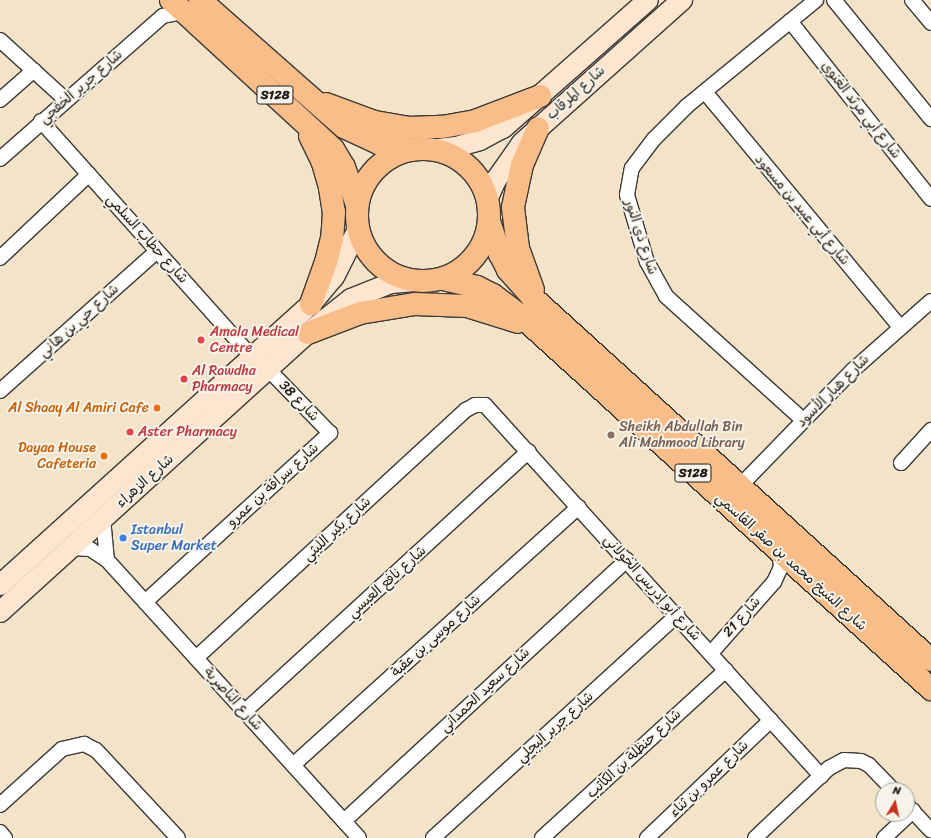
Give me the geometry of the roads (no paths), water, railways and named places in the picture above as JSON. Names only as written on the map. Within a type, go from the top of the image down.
[{"type":"main road","name":"شارع المرقاب","points":[[423,150],[456,147],[480,140],[502,128],[648,0]]},
{"type":"main road","name":"شارع المرقاب","points":[[488,210],[508,161],[538,128],[682,0]]},
{"type":"main road","name":"S128","points":[[179,7],[301,92],[328,116],[360,136],[378,143],[423,150]]},
{"type":"main road","name":"S128","points":[[179,7],[333,149],[344,167],[357,205]]},
{"type":"main road","points":[[301,92],[343,112],[375,122],[408,128],[442,127],[475,121],[540,96]]},
{"type":"main road","points":[[301,119],[323,163],[330,188],[334,212],[326,262],[310,304]]},
{"type":"main road","points":[[538,128],[522,165],[513,207],[520,255],[541,305]]},
{"type":"main road","points":[[423,150],[446,154],[472,172],[488,210],[486,236],[474,256],[457,272],[443,279],[412,280],[383,268],[363,244],[358,229],[357,205],[364,185],[377,168],[388,159],[423,150]]},
{"type":"main road","name":"شارع الشيخ محمد بن صقر القاسمي","points":[[488,210],[495,243],[508,270],[541,305],[931,660]]},
{"type":"main road","name":"شارع الزهراء","points":[[0,584],[310,304],[334,277],[358,229]]},
{"type":"main road","name":"شارع الشيخ محمد بن صقر القاسمي","points":[[443,279],[472,286],[493,295],[541,335],[931,689]]},
{"type":"main road","name":"شارع الزهراء","points":[[0,612],[308,333],[351,299],[391,283],[412,280]]},
{"type":"main road","points":[[308,333],[367,312],[415,304],[441,303],[493,313],[541,335]]},
{"type":"street","points":[[165,0],[179,7]]},
{"type":"street","name":"شارع ذي النور","points":[[803,420],[666,296],[652,274],[634,222],[627,195],[632,168],[654,139],[705,92],[816,0]]},
{"type":"street","points":[[834,0],[931,119]]},
{"type":"street","points":[[912,0],[931,23]]},
{"type":"street","name":"شارع جرير الخفجي","points":[[0,159],[66,100],[179,7]]},
{"type":"street","name":"شارع أبي مرثد الغنوي","points":[[790,21],[931,199]]},
{"type":"street","points":[[0,40],[66,100]]},
{"type":"street","points":[[0,100],[34,70]]},
{"type":"street","name":"شارع أبي عبيد بن مسعود","points":[[705,92],[900,327]]},
{"type":"street","name":"شارع حطاب السلمي","points":[[42,121],[252,357]]},
{"type":"street","points":[[0,258],[89,174]]},
{"type":"street","name":"شارع حي بن هاني","points":[[0,391],[157,251]]},
{"type":"street","name":"شارع هبار الأسود","points":[[740,486],[803,420],[900,327],[931,301]]},
{"type":"street","name":"شارع 38","points":[[268,369],[330,433]]},
{"type":"street","name":"شارع أبو إدريس الخولاني","points":[[480,404],[489,407],[821,776]]},
{"type":"street","name":"شارع بكير الليثي","points":[[196,658],[466,410],[480,404]]},
{"type":"street","points":[[901,463],[931,430]]},
{"type":"street","name":"شارع سراقة بن عمرو","points":[[145,602],[330,433]]},
{"type":"street","name":"شارع نافع العبسي","points":[[244,712],[529,452]]},
{"type":"street","name":"شارع موسى بن عقبة","points":[[293,765],[579,506]]},
{"type":"street","points":[[103,518],[107,560]]},
{"type":"street","name":"شارع الناصرية","points":[[71,548],[90,549],[107,560],[359,838]]},
{"type":"street","name":"شارع 21","points":[[711,653],[774,582],[781,567],[779,551]]},
{"type":"street","name":"شارع سعيد الحمداني","points":[[344,821],[627,560]]},
{"type":"street","name":"شارع 21","points":[[774,582],[788,574],[804,573]]},
{"type":"street","name":"شارع جرير البجلي","points":[[433,838],[677,615]]},
{"type":"street","name":"شارع حنظلة بن الكاتب","points":[[542,838],[726,670]]},
{"type":"street","name":"شارع عمرو بن ثناء","points":[[647,838],[771,720]]},
{"type":"street","points":[[0,805],[62,749],[76,744],[91,746],[178,838]]},
{"type":"street","points":[[755,838],[836,763],[852,759],[869,765],[885,782]]},
{"type":"street","points":[[915,813],[931,831]]},
{"type":"street","points":[[884,838],[898,822]]},
{"type":"street","points":[[0,832],[5,838]]},
{"type":"place","name":"Amala Medical Centre","points":[[201,340]]},
{"type":"place","name":"Al Rawdha Pharmacy","points":[[184,379]]},
{"type":"place","name":"Al Shaay Al Amiri Cafe","points":[[157,408]]},
{"type":"place","name":"Aster Pharmacy","points":[[130,432]]},
{"type":"place","name":"Sheikh Abdullah Bin Ali Mahmood Library","points":[[611,435]]},
{"type":"place","name":"Dayaa House Cafeteria","points":[[104,456]]},
{"type":"place","name":"Istanbul Super Market","points":[[123,538]]}]
